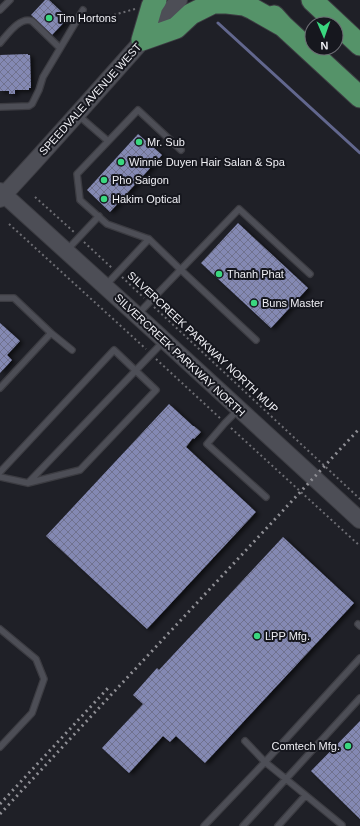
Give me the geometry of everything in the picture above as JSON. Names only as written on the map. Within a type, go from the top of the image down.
[{"type":"highway","points":[[142,40],[152,6],[156,0]]},
{"type":"highway","points":[[259,0],[283,26],[360,97]]},
{"type":"highway","points":[[312,0],[360,45]]},
{"type":"highway","points":[[142,40],[176,28],[191,14],[213,3],[244,5],[283,26]]},
{"type":"main road","name":"SPEEDVALE AVENUE WEST","points":[[1,195],[77,114],[179,0]]},
{"type":"main road","name":"SILVERCREEK PARKWAY NORTH","points":[[1,195],[165,340],[360,520]]},
{"type":"lane","points":[[0,10],[10,0]]},
{"type":"lane","points":[[0,107],[30,106],[32,104],[39,90],[43,77],[83,10]]},
{"type":"lane","points":[[0,43],[18,24],[28,19],[32,21],[60,48]]},
{"type":"lane","points":[[181,150],[138,110],[77,174],[80,200],[107,224],[149,239],[256,340]]},
{"type":"lane","points":[[77,114],[108,141]]},
{"type":"lane","points":[[137,315],[239,209],[310,274]]},
{"type":"lane","points":[[66,251],[99,216]]},
{"type":"lane","points":[[105,286],[149,239]]},
{"type":"lane","points":[[0,298],[14,298],[51,333],[72,350]]},
{"type":"lane","points":[[0,388],[51,333]]},
{"type":"lane","points":[[28,483],[165,340]]},
{"type":"lane","points":[[0,472],[114,350],[156,390],[80,470],[28,483],[0,477]]},
{"type":"lane","points":[[239,409],[207,444],[266,496]]},
{"type":"lane","points":[[0,629],[36,659],[44,679],[32,713],[0,746]]},
{"type":"lane","points":[[204,826],[360,658]]},
{"type":"lane","points":[[243,826],[360,698]]},
{"type":"lane","points":[[245,741],[265,762],[342,826]]},
{"type":"lane","points":[[278,826],[305,796]]},
{"type":"path","points":[[79,16],[87,22],[92,22],[137,8]]},
{"type":"path","name":"SILVERCREEK PARKWAY NORTH MUP","points":[[35,197],[360,499]]},
{"type":"path","points":[[9,224],[360,546]]},
{"type":"building","points":[[45,0],[49,0],[68,18],[52,35],[31,15]]},
{"type":"building","points":[[0,55],[30,55],[31,88],[29,88],[29,90],[15,90],[15,94],[9,94],[9,91],[0,91]]},
{"type":"building","points":[[138,134],[162,155],[110,212],[87,190]]},
{"type":"building","points":[[238,223],[308,288],[271,328],[201,263]]},
{"type":"building","points":[[0,323],[20,341],[7,355],[12,360],[0,373]]},
{"type":"building","points":[[169,404],[201,432],[194,439],[193,438],[186,447],[256,512],[147,629],[46,536]]},
{"type":"building","name":"LPP Mfg.","points":[[283,537],[354,603],[205,763],[176,736],[170,742],[163,736],[129,773],[102,748],[143,704],[133,695],[157,668],[159,670]]},
{"type":"building","name":"Comtech Mfg.","points":[[360,721],[360,819],[311,771]]},
{"type":"waterway","points":[[218,23],[360,153]]},
{"type":"railway","points":[[0,814],[360,428]]},
{"type":"railway","points":[[0,804],[109,687]]},
{"type":"place","name":"Tim Hortons","points":[[49,18]]},
{"type":"place","name":"Mr. Sub","points":[[139,142]]},
{"type":"place","name":"Winnie Duyen Hair Salan & Spa","points":[[121,162]]},
{"type":"place","name":"Pho Saigon","points":[[104,180]]},
{"type":"place","name":"Hakim Optical","points":[[104,199]]},
{"type":"place","name":"Thanh Phat","points":[[219,274]]},
{"type":"place","name":"Buns Master","points":[[254,303]]},
{"type":"place","name":"LPP Mfg.","points":[[257,636]]},
{"type":"place","name":"Comtech Mfg.","points":[[348,746]]}]
